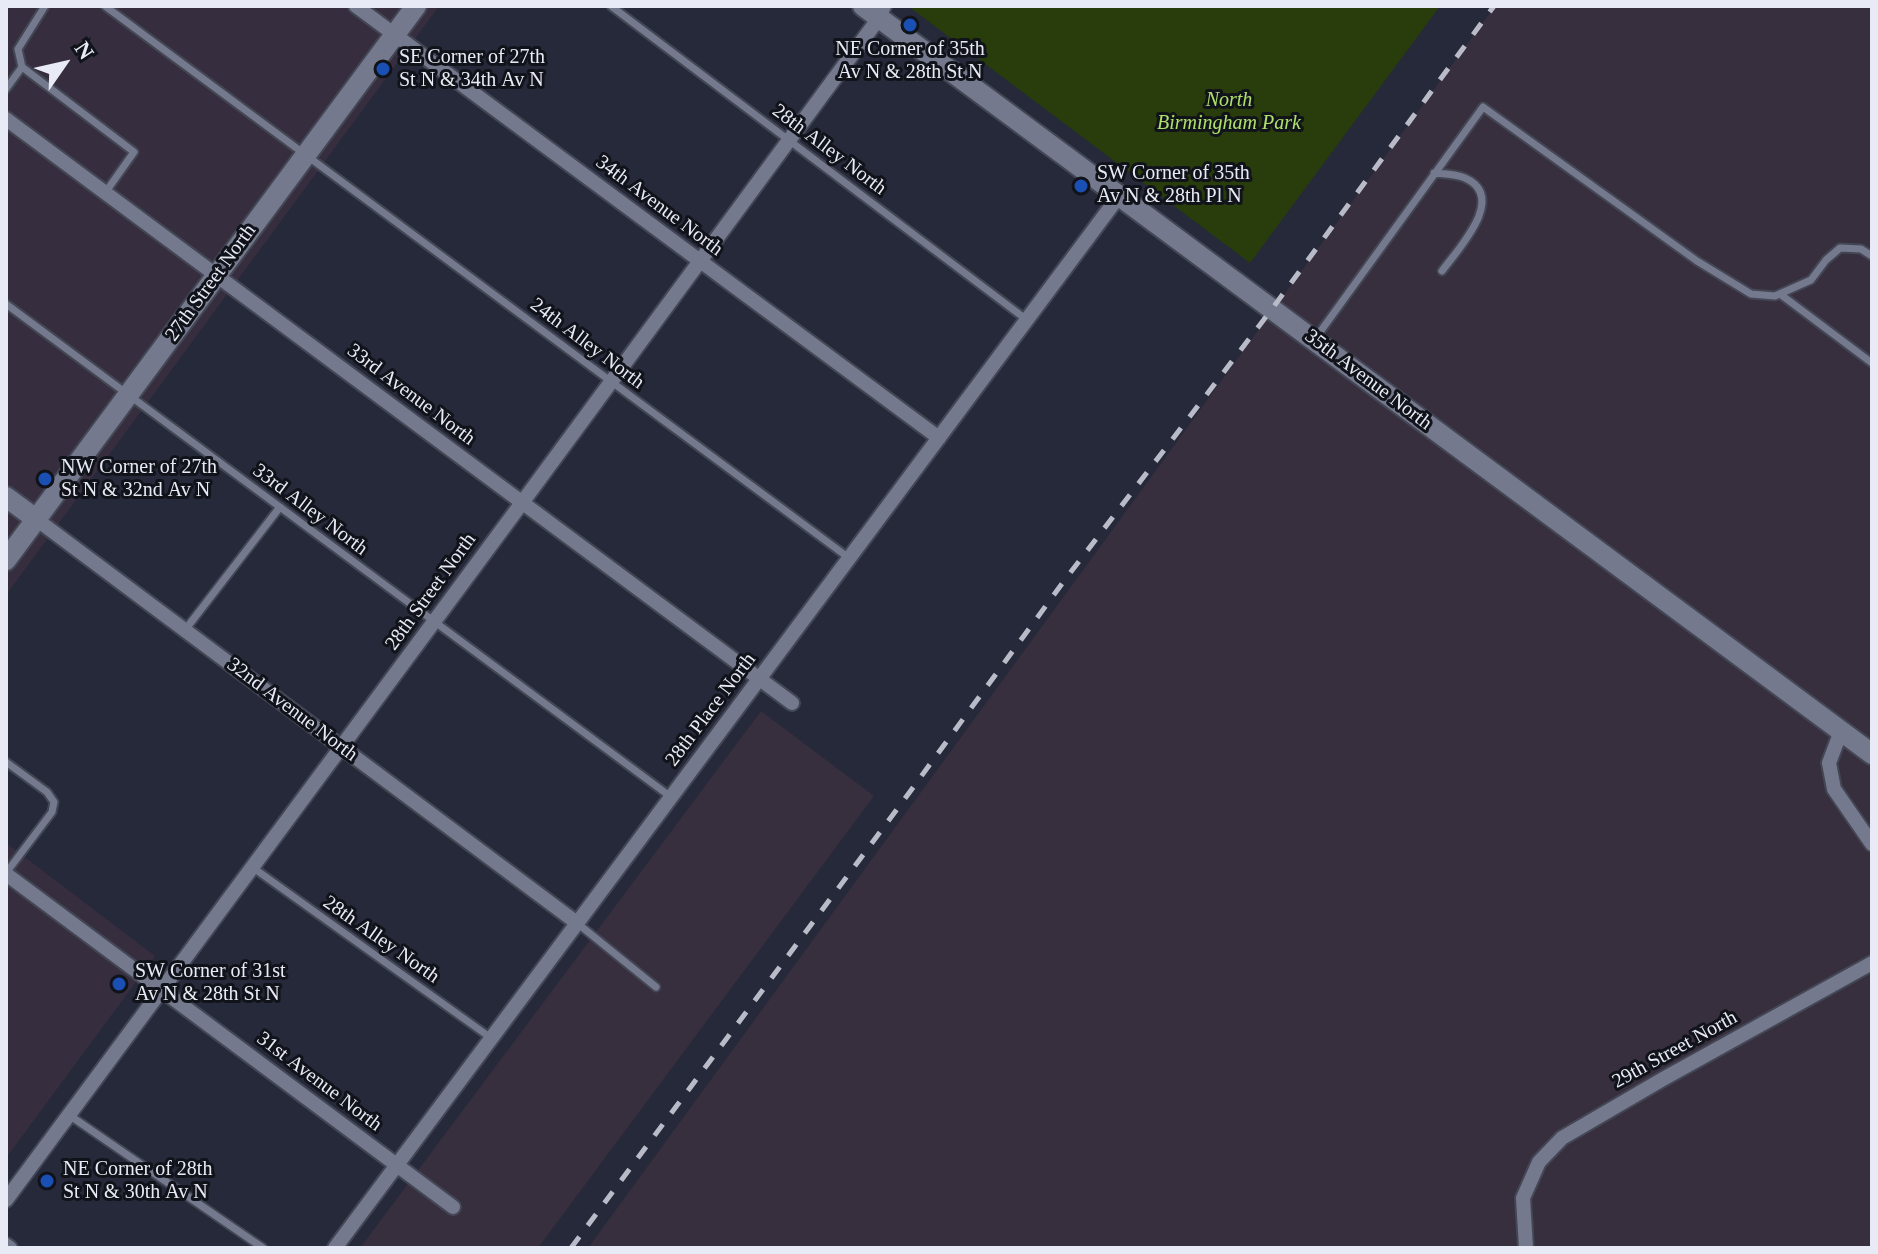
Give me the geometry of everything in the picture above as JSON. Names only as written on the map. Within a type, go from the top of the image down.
[{"type":"street","name":"34th Avenue North","points":[[356,6],[939,438]]},
{"type":"street","name":"27th Street North","points":[[6,560],[416,6]]},
{"type":"street","name":"28th Street North","points":[[6,1200],[790,141],[876,10]]},
{"type":"street","name":"35th Avenue North","points":[[876,10],[1119,196],[1872,754]]},
{"type":"street","name":"33rd Avenue North","points":[[6,119],[792,703]]},
{"type":"street","name":"28th Place North","points":[[335,1248],[1119,196]]},
{"type":"street","name":"32nd Avenue North","points":[[6,497],[577,923]]},
{"type":"street","points":[[1841,731],[1829,763],[1834,789],[1872,844]]},
{"type":"street","name":"31st Avenue North","points":[[6,874],[453,1207]]},
{"type":"street","name":"29th Street North","points":[[1526,1248],[1523,1198],[1539,1162],[1562,1138],[1872,963]]},
{"type":"lane","points":[[45,6],[18,49],[22,67],[134,152],[105,193]]},
{"type":"lane","points":[[105,6],[306,155]]},
{"type":"lane","name":"28th Alley North","points":[[611,6],[1027,320]]},
{"type":"lane","points":[[6,89],[22,67]]},
{"type":"lane","points":[[1314,340],[1483,107],[1697,261],[1751,294],[1775,296],[1811,280],[1840,248],[1861,249],[1872,256]]},
{"type":"lane","name":"24th Alley North","points":[[306,155],[849,558]]},
{"type":"lane","points":[[1434,173],[1464,178],[1480,189],[1483,199],[1482,209],[1471,231],[1442,271]]},
{"type":"lane","points":[[1780,294],[1872,363]]},
{"type":"lane","name":"33rd Alley North","points":[[6,304],[435,622]]},
{"type":"lane","points":[[185,630],[280,507]]},
{"type":"lane","points":[[435,622],[671,797]]},
{"type":"lane","points":[[6,762],[47,792],[54,802],[52,812],[6,874]]},
{"type":"lane","name":"28th Alley North","points":[[252,867],[491,1038]]},
{"type":"lane","points":[[577,923],[656,987]]},
{"type":"lane","points":[[69,1115],[263,1248]]},
{"type":"shaded area","points":[[6,6],[439,6],[6,595]]},
{"type":"shaded area","points":[[1495,6],[1872,6],[1872,1248],[588,1248]]},
{"type":"shaded area","points":[[761,711],[874,796],[538,1248],[360,1248]]},
{"type":"shaded area","points":[[6,843],[155,956],[6,1158]]},
{"type":"green space","name":"North Birmingham Park","points":[[908,6],[1440,6],[1250,263]]},
{"type":"railway","points":[[571,1248],[1064,581],[1272,309],[1494,6]]},
{"type":"place","name":"NE Corner of 35th Av N & 28th St N","points":[[910,25]]},
{"type":"place","name":"SE Corner of 27th St N & 34th Av N","points":[[383,69]]},
{"type":"place","name":"SW Corner of 35th Av N & 28th Pl N","points":[[1081,186]]},
{"type":"place","name":"NW Corner of 27th St N & 32nd Av N","points":[[45,479]]},
{"type":"place","name":"SW Corner of 31st Av N & 28th St N","points":[[119,984]]},
{"type":"place","name":"NE Corner of 28th St N & 30th Av N","points":[[47,1181]]}]
